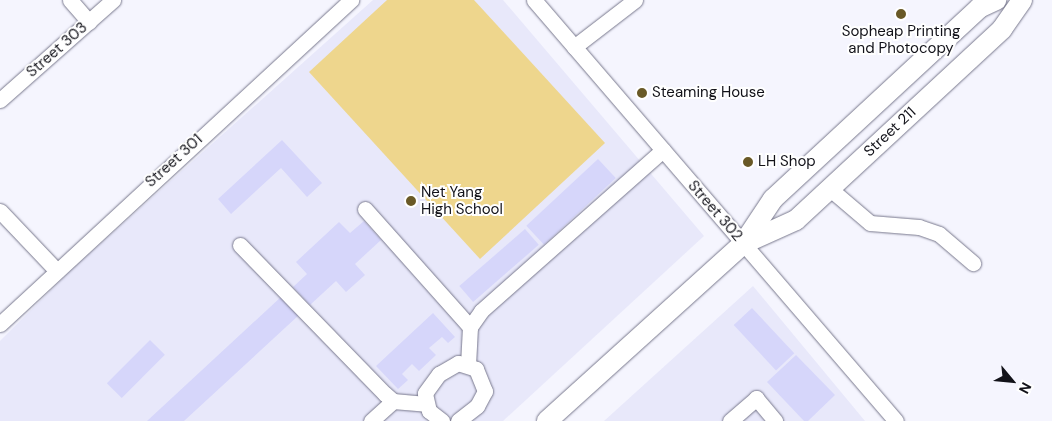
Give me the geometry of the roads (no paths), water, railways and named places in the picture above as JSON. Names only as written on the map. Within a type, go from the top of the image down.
[{"type":"main road","name":"Street 211","points":[[547,421],[743,244],[773,199],[979,8],[996,0]]},
{"type":"main road","name":"Street 211","points":[[743,244],[796,220],[1002,29],[1022,0]]},
{"type":"street","points":[[70,0],[88,22]]},
{"type":"street","name":"Street 303","points":[[0,100],[113,0]]},
{"type":"street","name":"Street 301","points":[[0,324],[55,269],[351,0]]},
{"type":"street","name":"Street 302","points":[[534,0],[896,421]]},
{"type":"street","points":[[574,47],[635,0]]},
{"type":"street","points":[[468,365],[470,326],[481,311],[663,150]]},
{"type":"street","points":[[830,188],[870,223],[919,227],[938,234],[973,263]]},
{"type":"street","points":[[366,209],[470,326]]},
{"type":"street","points":[[0,211],[55,269]]},
{"type":"street","points":[[240,245],[393,401],[426,404],[442,421]]},
{"type":"street","points":[[426,404],[426,393],[439,374],[458,363],[468,365],[484,382],[482,399],[476,416],[458,421]]},
{"type":"street","points":[[730,421],[756,398],[775,421]]},
{"type":"street","points":[[371,421],[393,401]]},
{"type":"place","name":"Sopheap Printing and Photocopy","points":[[901,14]]},
{"type":"place","name":"Steaming House","points":[[642,93]]},
{"type":"place","name":"LH Shop","points":[[748,162]]},
{"type":"place","name":"Net Yang High School","points":[[411,201]]}]
